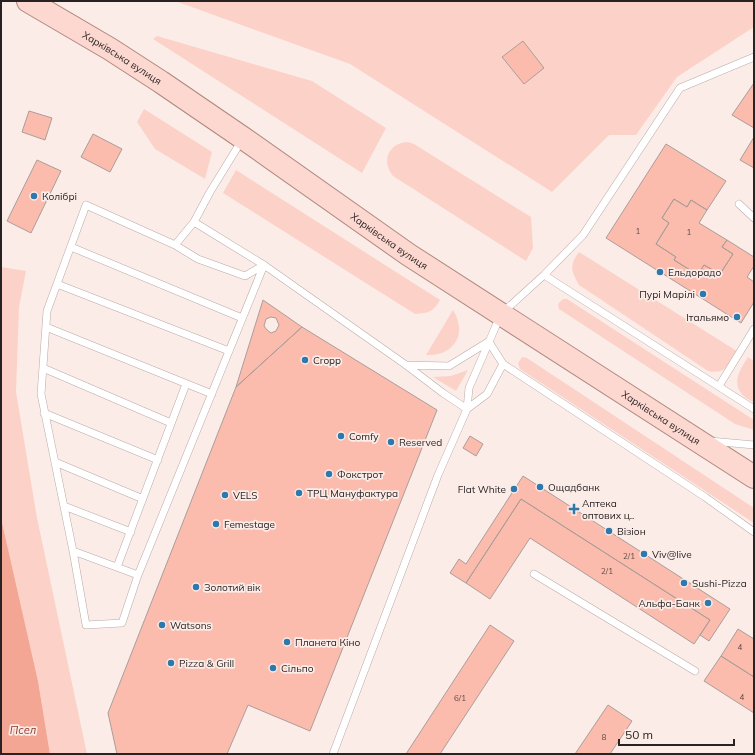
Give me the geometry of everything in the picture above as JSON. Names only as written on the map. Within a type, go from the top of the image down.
[{"type":"main road","name":"Харківська вулиця","points":[[28,1],[110,49],[161,82],[409,255],[754,477]]},
{"type":"lane","points":[[333,754],[438,475],[467,409],[469,388],[501,314],[583,235],[680,88],[754,57]]},
{"type":"lane","points":[[175,245],[194,222],[210,192],[243,138]]},
{"type":"lane","points":[[739,204],[754,218]]},
{"type":"lane","points":[[86,205],[175,245],[198,259],[245,276],[264,265],[138,575],[122,623],[86,625],[73,551],[41,394],[47,312],[86,205]]},
{"type":"lane","points":[[194,222],[264,265],[467,409]]},
{"type":"lane","points":[[71,247],[242,318]]},
{"type":"lane","points":[[544,274],[754,409]]},
{"type":"lane","points":[[57,284],[228,352]]},
{"type":"lane","points":[[46,327],[212,394]]},
{"type":"lane","points":[[719,386],[754,329]]},
{"type":"lane","points":[[406,365],[449,366],[489,342]]},
{"type":"lane","points":[[489,342],[503,364],[705,497],[754,532]]},
{"type":"lane","points":[[467,409],[487,394],[503,364]]},
{"type":"lane","points":[[42,368],[172,423]]},
{"type":"lane","points":[[118,567],[186,384]]},
{"type":"lane","points":[[44,413],[158,460]]},
{"type":"lane","points":[[696,440],[754,445]]},
{"type":"lane","points":[[54,462],[143,499]]},
{"type":"lane","points":[[64,506],[131,532]]},
{"type":"lane","points":[[73,551],[138,575]]},
{"type":"lane","points":[[534,574],[695,671]]},
{"type":"shaded area","points":[[175,1],[754,1],[754,27],[677,77],[636,135],[609,135],[552,192],[350,64]]},
{"type":"shaded area","points":[[157,36],[312,81],[386,128],[362,173],[153,39]]},
{"type":"shaded area","points":[[144,109],[212,152],[205,179],[155,149],[137,122]]},
{"type":"shaded area","points":[[408,142],[414,144],[531,217],[533,248],[526,261],[393,176],[387,164],[388,154],[391,149],[401,143]]},
{"type":"shaded area","points":[[236,170],[440,300],[430,311],[415,314],[223,193]]},
{"type":"shaded area","points":[[579,252],[740,353],[727,368],[714,372],[708,371],[579,285],[574,276],[572,264]]},
{"type":"shaded area","points":[[1,267],[26,271],[19,307],[16,392],[37,518],[87,754],[50,754],[38,681],[1,518]]},
{"type":"shaded area","points":[[563,299],[567,299],[754,420],[754,430],[735,424],[559,309],[558,304]]},
{"type":"shaded area","points":[[453,310],[459,327],[456,342],[451,348],[444,352],[426,355]]},
{"type":"shaded area","points":[[522,357],[527,358],[754,508],[754,523],[520,369],[518,363]]},
{"type":"shaded area","points":[[748,357],[754,361],[754,403],[742,394],[737,384],[738,375]]},
{"type":"shaded area","points":[[468,370],[456,391],[433,377],[451,376]]},
{"type":"water","name":"Псел","points":[[1,518],[38,681],[50,754],[1,754]]},
{"type":"pier","points":[[1,1],[91,1],[15,65],[1,56]]},
{"type":"building","points":[[523,41],[544,68],[524,84],[502,57]]},
{"type":"building","points":[[754,83],[754,128],[732,115]]},
{"type":"building","points":[[29,111],[52,118],[45,140],[22,132]]},
{"type":"building","points":[[93,134],[122,149],[110,172],[81,157]]},
{"type":"building","points":[[754,137],[754,168],[740,160]]},
{"type":"building","points":[[666,144],[726,181],[707,210],[691,200],[687,207],[674,199],[662,218],[669,223],[656,244],[676,257],[674,260],[698,275],[704,265],[720,274],[733,254],[722,247],[727,240],[754,257],[754,266],[747,277],[754,282],[754,302],[741,323],[606,238]]},
{"type":"building","name":"Колібрі","points":[[37,160],[61,171],[31,233],[7,221]]},
{"type":"building","points":[[674,199],[687,207],[691,200],[707,210],[699,223],[727,240],[722,247],[733,254],[720,274],[704,265],[698,275],[674,260],[676,257],[656,244],[669,223],[662,218]]},
{"type":"building","points":[[263,300],[302,327],[236,387]],"holes":[[[271,317],[276,318],[279,325],[276,331],[271,333],[264,326],[266,319]]]},
{"type":"building","name":"ТРЦ Мануфактура","points":[[302,327],[437,410],[310,731],[248,705],[227,754],[117,754],[108,713],[236,387]]},
{"type":"building","points":[[470,436],[483,444],[476,456],[463,448]]},
{"type":"building","points":[[523,476],[730,609],[709,641],[700,635],[710,620],[521,499],[466,583],[450,573],[459,559],[466,564]]},
{"type":"building","points":[[521,499],[710,620],[694,644],[530,538],[490,599],[466,583]]},
{"type":"building","points":[[490,625],[514,641],[440,754],[406,754]]},
{"type":"building","points":[[738,629],[754,639],[754,677],[721,656]]},
{"type":"building","points":[[721,656],[754,677],[754,713],[704,681]]},
{"type":"building","points":[[608,705],[632,721],[610,754],[575,754]]},
{"type":"place","name":"Колібрі","points":[[34,196]]},
{"type":"place","name":"Ельдорадо","points":[[660,272]]},
{"type":"place","name":"Пурі Марілі","points":[[703,294]]},
{"type":"place","name":"Італьямо","points":[[737,317]]},
{"type":"place","name":"Cropp","points":[[305,360]]},
{"type":"place","name":"Comfy","points":[[341,436]]},
{"type":"place","name":"Reserved","points":[[391,442]]},
{"type":"place","name":"Фокстрот","points":[[329,474]]},
{"type":"place","name":"Ощадбанк","points":[[540,487]]},
{"type":"place","name":"Flat White","points":[[514,489]]},
{"type":"place","name":"ТРЦ Мануфактура","points":[[299,493]]},
{"type":"place","name":"VELS","points":[[225,495]]},
{"type":"place","name":"Аптека оптових ц..","points":[[574,509]]},
{"type":"place","name":"Femestage","points":[[216,524]]},
{"type":"place","name":"Візіон","points":[[609,531]]},
{"type":"place","name":"Viv@live","points":[[644,554]]},
{"type":"place","name":"Sushi-Pizza","points":[[684,583]]},
{"type":"place","name":"Золотий вік","points":[[196,587]]},
{"type":"place","name":"Альфа-Банк","points":[[708,603]]},
{"type":"place","name":"Watsons","points":[[162,625]]},
{"type":"place","name":"Планета Кіно","points":[[287,642]]},
{"type":"place","name":"Pizza & Grill","points":[[171,663]]},
{"type":"place","name":"Сільпо","points":[[273,668]]}]
